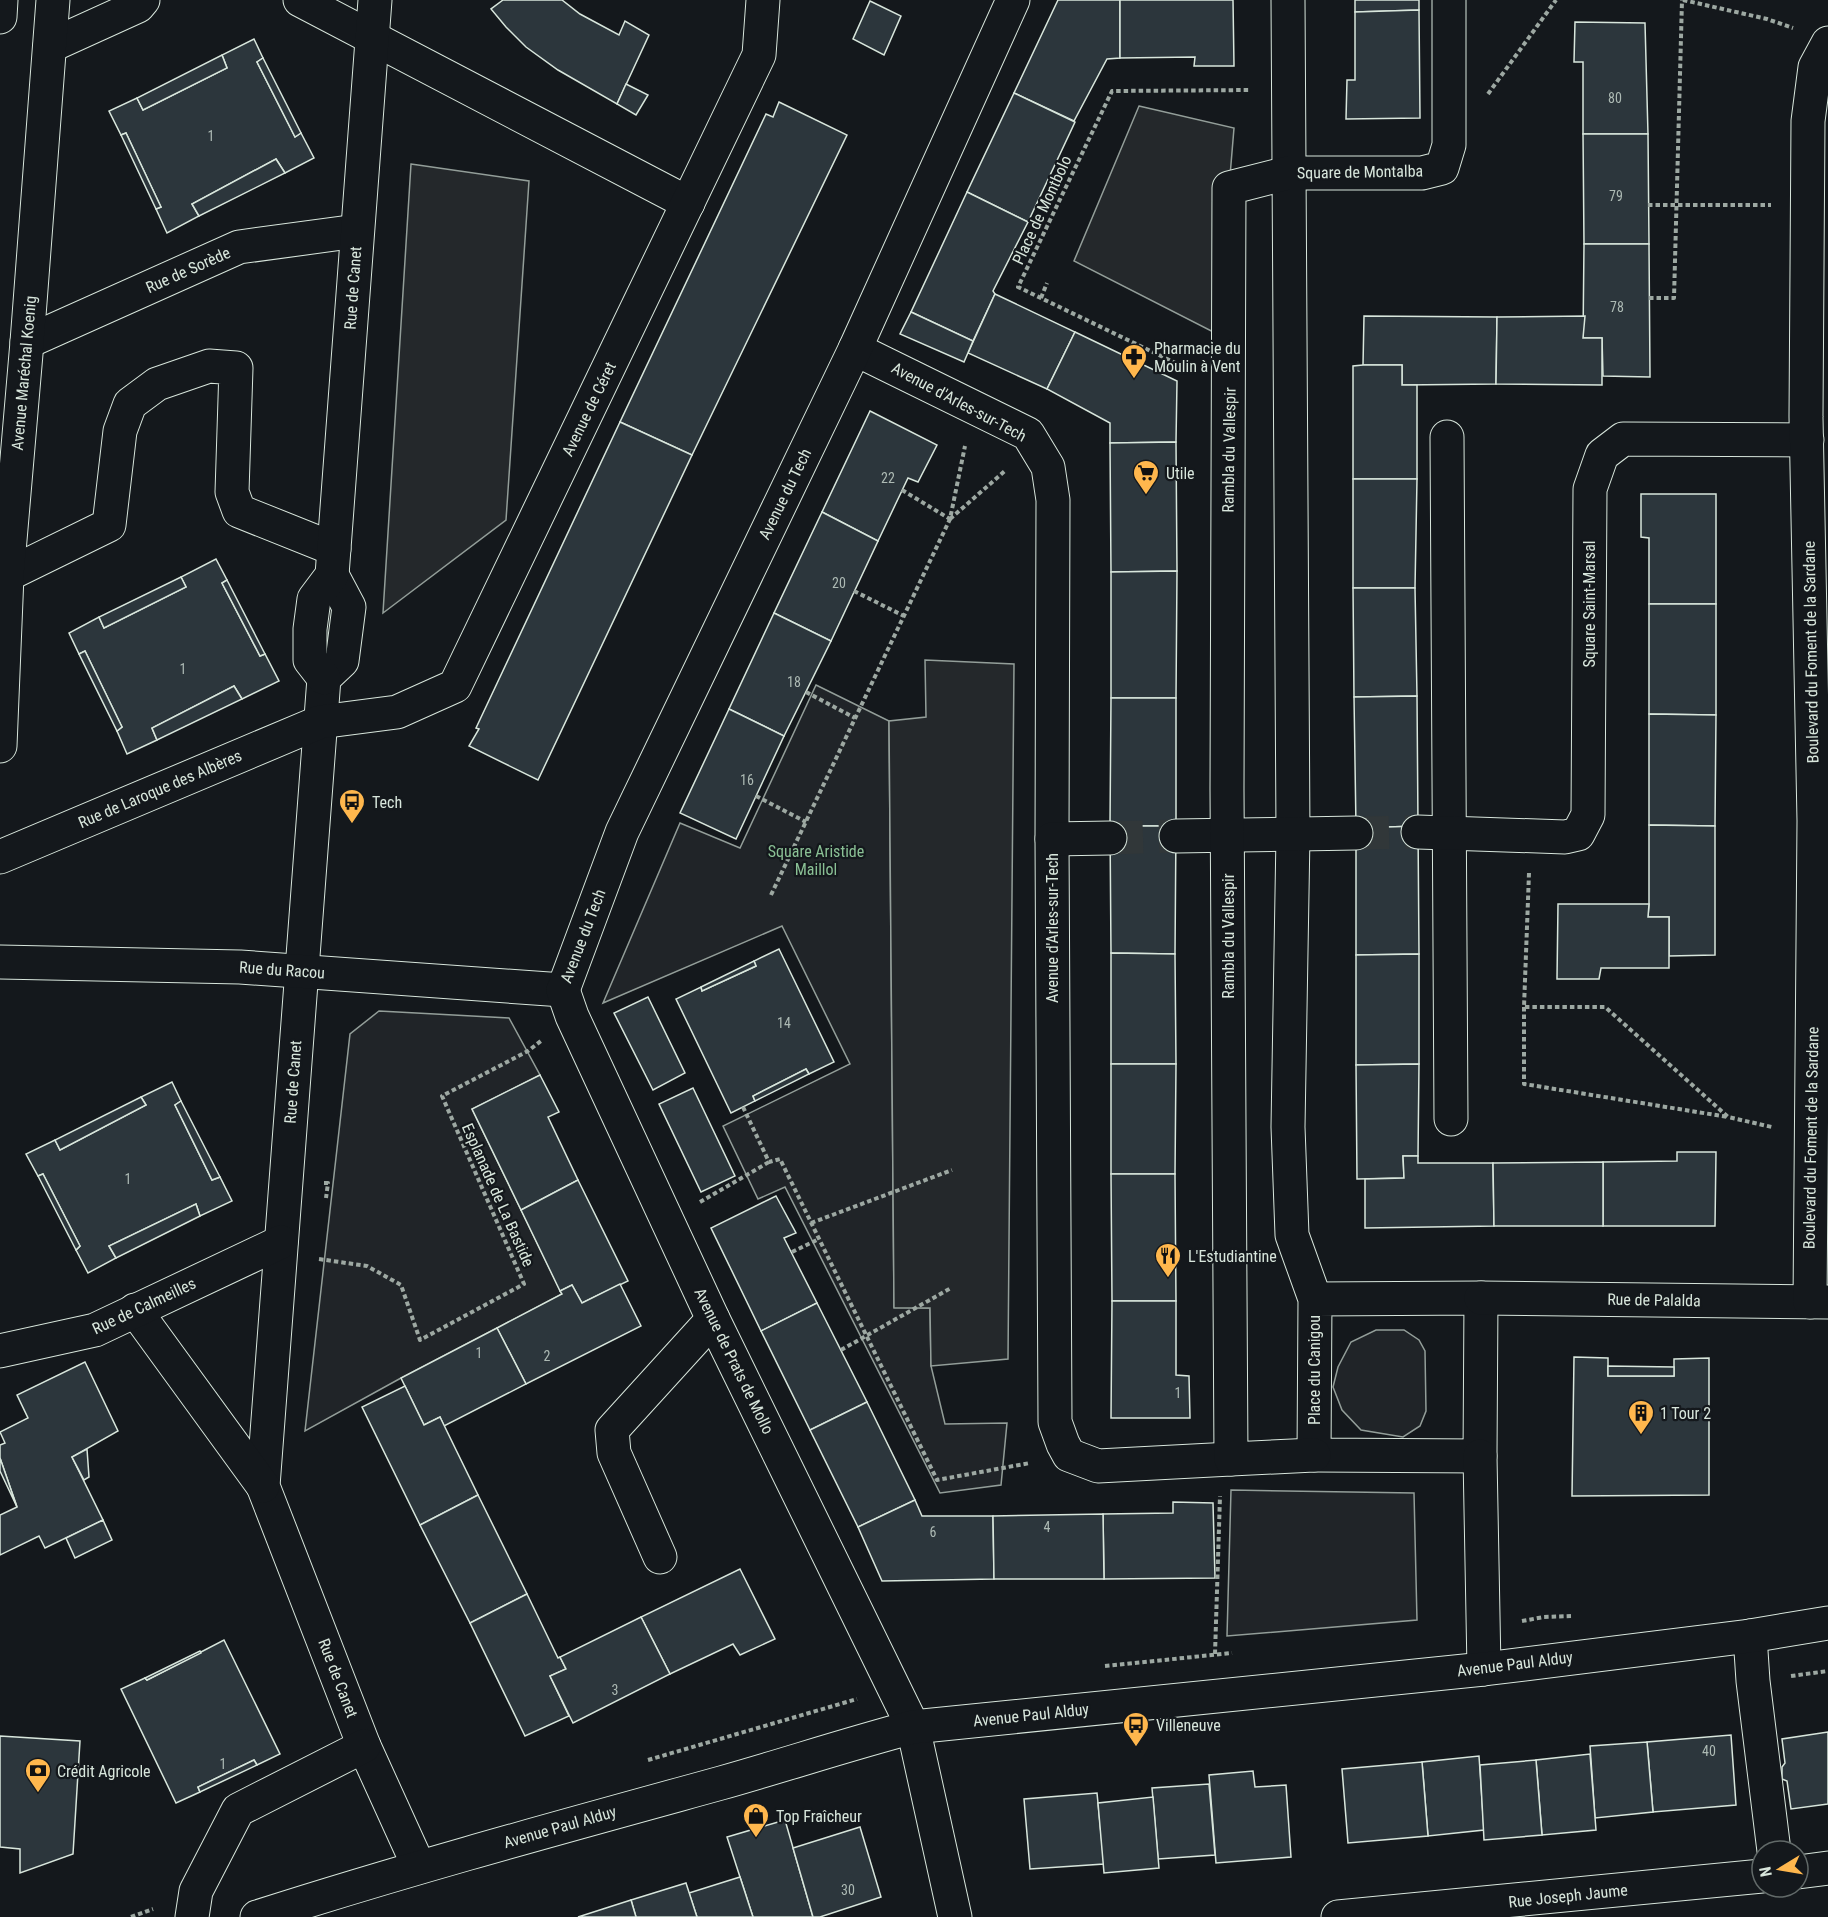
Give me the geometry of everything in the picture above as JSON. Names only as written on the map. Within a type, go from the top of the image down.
[{"type":"street","points":[[0,17],[1,0]]},
{"type":"street","name":"Avenue Maréchal Koenig","points":[[0,746],[7,575],[53,0]]},
{"type":"street","points":[[50,46],[138,6],[143,0]]},
{"type":"street","points":[[300,0],[688,203]]},
{"type":"street","name":"Rue de Canet","points":[[263,1486],[324,678],[310,660],[310,629],[314,598],[333,562],[375,0]]},
{"type":"street","name":"Avenue de Céret","points":[[320,722],[396,712],[455,686],[759,55],[763,0]]},
{"type":"street","name":"Avenue du Tech","points":[[568,1003],[622,832],[855,349],[1013,0]]},
{"type":"street","points":[[1288,0],[1293,835],[1288,1126],[1292,1235],[1315,1299]]},
{"type":"street","name":"Square de Montalba","points":[[1288,173],[1422,173],[1442,168],[1449,145],[1449,0]]},
{"type":"street","name":"Boulevard du Foment de la Sardane","points":[[1819,1302],[1811,1136],[1815,821],[1807,440],[1808,206],[1818,121],[1815,67],[1828,43]]},
{"type":"street","name":"Rambla du Vallespir","points":[[1226,1459],[1229,188],[1288,173]]},
{"type":"street","name":"Rue de Sorède","points":[[27,342],[239,246],[357,231]]},
{"type":"street","name":"Avenue d'Arles-sur-Tech","points":[[855,349],[1029,435],[1048,467],[1053,500],[1055,1422],[1069,1455]]},
{"type":"street","points":[[7,575],[109,525],[120,431],[130,404],[156,384],[209,366],[236,368],[232,492],[240,511],[333,562]]},
{"type":"street","points":[[1447,437],[1433,832],[1451,1119]]},
{"type":"street","name":"Square Saint-Marsal","points":[[1433,832],[1565,837],[1578,834],[1588,815],[1590,489],[1602,455],[1623,439],[1807,440]]},
{"type":"street","name":"Rue de Laroque des Albères","points":[[0,857],[320,722]]},
{"type":"street","points":[[1176,836],[1356,833]]},
{"type":"street","points":[[1052,839],[1110,838]]},
{"type":"street","name":"Rue du Racou","points":[[0,962],[240,967],[355,974],[568,1003]]},
{"type":"street","name":"Avenue de Prats de Mollo","points":[[568,1003],[713,1319],[913,1727],[956,1917]]},
{"type":"street","name":"Rue de Calmeilles","points":[[0,1351],[95,1330],[281,1242]]},
{"type":"street","points":[[1481,1298],[1480,1456],[1484,1669]]},
{"type":"street","name":"Place du Canigou","points":[[1314,1455],[1315,1299],[1481,1298]]},
{"type":"street","name":"Rue de Palalda","points":[[1481,1298],[1819,1302]]},
{"type":"street","name":"Rue de Canet","points":[[135,1310],[263,1486],[364,1746],[419,1867]]},
{"type":"street","points":[[660,1557],[615,1453],[612,1430],[713,1319]]},
{"type":"street","points":[[1069,1455],[1098,1466],[1314,1455],[1480,1456]]},
{"type":"street","name":"Avenue Paul Alduy","points":[[260,1916],[419,1867],[913,1727],[1484,1669],[1750,1636],[1828,1623]]},
{"type":"street","points":[[1750,1636],[1753,1681],[1773,1839]]},
{"type":"street","points":[[192,1917],[196,1891],[238,1810],[364,1746]]},
{"type":"street","points":[[1810,1870],[1828,1868]]},
{"type":"street","name":"Rue Joseph Jaume","points":[[1338,1917],[1542,1908],[1750,1878]]},
{"type":"path","points":[[1449,103],[1483,101],[1556,0]]},
{"type":"path","points":[[1649,298],[1674,298],[1683,0],[1767,19],[1797,30]]},
{"type":"path","name":"Place de Montbolo","points":[[1229,389],[1018,287],[1112,91],[1288,90]]},
{"type":"path","points":[[1648,205],[1808,206]]},
{"type":"path","points":[[1041,298],[1047,283]]},
{"type":"path","points":[[771,895],[950,519],[973,407]]},
{"type":"path","points":[[950,519],[1008,468],[1029,435]]},
{"type":"path","points":[[902,490],[950,519]]},
{"type":"path","points":[[854,591],[904,616]]},
{"type":"path","points":[[806,692],[855,718]]},
{"type":"path","points":[[756,796],[806,822]]},
{"type":"path","points":[[1530,835],[1524,1007],[1524,1084],[1728,1117],[1811,1136]]},
{"type":"path","name":"Esplanade de La Bastide","points":[[331,1262],[367,1266],[401,1286],[420,1340],[524,1284],[442,1096],[528,1051],[568,1003]]},
{"type":"path","points":[[1524,1007],[1605,1007],[1728,1117]]},
{"type":"path","points":[[743,1107],[769,1162]]},
{"type":"path","points":[[668,1221],[769,1162],[780,1159],[937,1480],[1069,1455]]},
{"type":"path","points":[[811,1222],[952,1170]]},
{"type":"path","points":[[792,1252],[819,1239]]},
{"type":"path","points":[[841,1350],[951,1288]]},
{"type":"path","points":[[1215,1654],[1226,1459]]},
{"type":"green space","name":"Square Aristide Maillol","points":[[816,685],[889,721],[894,1307],[930,1308],[931,1366],[945,1424],[1007,1423],[1001,1485],[940,1493],[785,1187],[758,1199],[723,1126],[850,1064],[782,926],[603,1003],[680,823],[740,848]]},
{"type":"green space","points":[[379,1011],[509,1018],[540,1075],[472,1109],[562,1294],[305,1431],[350,1034]]},
{"type":"green space","points":[[1376,1330],[1404,1330],[1419,1340],[1425,1351],[1426,1411],[1420,1426],[1403,1437],[1361,1430],[1342,1410],[1333,1387],[1338,1367],[1351,1342]]},
{"type":"green space","points":[[1231,1490],[1414,1493],[1417,1620],[1227,1636]]},
{"type":"shaded area","points":[[1139,106],[1234,128],[1229,188],[1229,340],[1074,261]]},
{"type":"shaded area","points":[[411,164],[529,181],[506,520],[383,613]]},
{"type":"shaded area","points":[[925,660],[1014,664],[1008,1359],[931,1366],[930,1308],[894,1308],[889,721],[926,717]]},
{"type":"building","points":[[503,0],[562,0],[580,14],[619,35],[625,21],[649,35],[617,104],[558,70],[526,47],[491,9]]},
{"type":"building","points":[[1058,0],[1120,0],[1120,58],[1107,59],[1074,121],[1014,93]]},
{"type":"building","points":[[1120,0],[1233,0],[1234,66],[1194,66],[1195,57],[1120,58]]},
{"type":"building","points":[[1355,0],[1419,0],[1419,10],[1355,12]]},
{"type":"building","points":[[870,1],[901,16],[884,55],[853,39]]},
{"type":"building","points":[[1419,10],[1420,118],[1346,119],[1347,80],[1355,80],[1355,12]]},
{"type":"building","points":[[1575,22],[1645,23],[1648,134],[1583,134],[1583,62],[1574,62]]},
{"type":"building","points":[[254,39],[263,58],[257,62],[295,137],[301,133],[314,158],[285,173],[276,159],[192,204],[199,216],[167,233],[156,209],[161,207],[126,133],[121,135],[109,111],[137,98],[143,110],[227,68],[222,55]]},
{"type":"building","points":[[222,55],[227,68],[143,110],[137,98]]},
{"type":"building","points":[[263,58],[301,133],[295,137],[257,62]]},
{"type":"building","points":[[626,84],[648,95],[636,115],[617,104]]},
{"type":"building","points":[[1014,93],[1075,122],[1028,222],[967,192]]},
{"type":"building","points":[[779,102],[847,135],[692,455],[620,422],[766,114],[773,117]]},
{"type":"building","points":[[126,133],[161,207],[156,209],[121,135]]},
{"type":"building","points":[[1583,134],[1648,134],[1649,244],[1584,244]]},
{"type":"building","points":[[276,159],[285,173],[199,216],[192,204]]},
{"type":"building","points":[[967,192],[1028,222],[993,291],[995,294],[973,341],[911,312]]},
{"type":"building","points":[[1584,244],[1649,244],[1650,377],[1603,376],[1602,338],[1583,338]]},
{"type":"building","points":[[995,294],[1075,332],[1047,389],[968,353]]},
{"type":"building","points":[[911,312],[973,341],[964,362],[900,334]]},
{"type":"building","points":[[1364,316],[1497,317],[1496,384],[1402,385],[1402,365],[1363,365]]},
{"type":"building","points":[[1585,316],[1583,338],[1602,338],[1602,385],[1496,384],[1497,317]]},
{"type":"building","points":[[1075,332],[1177,381],[1176,442],[1110,443],[1110,423],[1047,389]]},
{"type":"building","points":[[1402,365],[1402,385],[1417,385],[1417,479],[1353,479],[1353,366]]},
{"type":"building","points":[[870,411],[937,445],[918,482],[908,478],[878,541],[822,512]]},
{"type":"building","points":[[620,422],[692,455],[538,780],[469,746],[479,729],[476,728]]},
{"type":"building","points":[[1176,442],[1177,571],[1111,572],[1110,443]]},
{"type":"building","points":[[1353,479],[1417,479],[1415,588],[1353,588]]},
{"type":"building","points":[[1641,494],[1716,494],[1716,604],[1649,604],[1649,538],[1641,537]]},
{"type":"building","points":[[822,512],[878,541],[831,641],[774,613]]},
{"type":"building","points":[[216,559],[227,580],[222,583],[260,656],[265,654],[279,681],[242,699],[234,686],[152,728],[157,740],[127,754],[117,731],[122,727],[85,651],[79,654],[69,633],[99,617],[104,628],[186,587],[181,577]]},
{"type":"building","points":[[1177,571],[1176,698],[1111,698],[1111,572]]},
{"type":"building","points":[[181,577],[186,587],[104,628],[99,617]]},
{"type":"building","points":[[227,580],[265,654],[260,656],[222,583]]},
{"type":"building","points":[[1353,588],[1415,588],[1417,696],[1354,697]]},
{"type":"building","points":[[1649,604],[1716,604],[1716,715],[1649,714]]},
{"type":"building","points":[[774,613],[831,641],[784,736],[729,709]]},
{"type":"building","points":[[85,651],[122,727],[117,731],[79,654]]},
{"type":"building","points":[[234,686],[242,699],[157,740],[152,728]]},
{"type":"building","points":[[1417,696],[1418,826],[1356,828],[1354,697]]},
{"type":"building","points":[[1111,698],[1176,698],[1176,826],[1110,826]]},
{"type":"building","points":[[729,709],[784,736],[736,839],[680,813]]},
{"type":"building","points":[[1649,714],[1716,715],[1715,826],[1649,825]]},
{"type":"building","points":[[1649,825],[1715,826],[1715,955],[1669,956],[1669,917],[1648,917]]},
{"type":"building","points":[[1110,826],[1176,826],[1175,954],[1111,953]]},
{"type":"building","points":[[1418,826],[1419,954],[1356,955],[1356,828]]},
{"type":"building","points":[[1558,904],[1649,904],[1648,917],[1669,917],[1669,968],[1601,968],[1599,979],[1557,979]]},
{"type":"building","points":[[779,949],[834,1062],[809,1074],[806,1069],[753,1096],[755,1101],[731,1113],[676,999],[701,987],[702,991],[756,966],[754,961]]},
{"type":"building","points":[[1111,953],[1175,954],[1176,1064],[1111,1064]]},
{"type":"building","points":[[1419,954],[1419,1064],[1356,1065],[1356,955]]},
{"type":"building","points":[[754,961],[756,966],[702,991],[701,987]]},
{"type":"building","points":[[648,997],[685,1073],[653,1090],[614,1013]]},
{"type":"building","points":[[1111,1064],[1176,1064],[1175,1174],[1111,1174]]},
{"type":"building","points":[[1419,1064],[1418,1156],[1403,1156],[1404,1178],[1357,1179],[1356,1065]]},
{"type":"building","points":[[806,1069],[809,1074],[755,1101],[753,1096]]},
{"type":"building","points":[[540,1075],[559,1112],[548,1117],[578,1180],[521,1210],[472,1109]]},
{"type":"building","points":[[172,1082],[181,1101],[175,1105],[212,1180],[220,1177],[232,1201],[200,1216],[196,1204],[109,1246],[116,1258],[88,1273],[76,1250],[80,1246],[43,1174],[38,1176],[26,1154],[55,1140],[60,1150],[146,1105],[141,1097]]},
{"type":"building","points":[[693,1088],[735,1176],[701,1192],[659,1104]]},
{"type":"building","points":[[141,1097],[146,1105],[60,1150],[55,1140]]},
{"type":"building","points":[[181,1101],[220,1177],[212,1180],[175,1105]]},
{"type":"building","points":[[1677,1152],[1716,1152],[1715,1226],[1603,1226],[1603,1162],[1677,1161]]},
{"type":"building","points":[[1403,1156],[1418,1156],[1418,1163],[1493,1163],[1494,1226],[1365,1228],[1365,1179],[1404,1178]]},
{"type":"building","points":[[1603,1162],[1603,1226],[1494,1226],[1493,1163]]},
{"type":"building","points":[[43,1174],[80,1246],[76,1250],[38,1176]]},
{"type":"building","points":[[1111,1174],[1175,1174],[1176,1301],[1112,1301]]},
{"type":"building","points":[[578,1180],[628,1281],[582,1303],[572,1285],[560,1291],[521,1210]]},
{"type":"building","points":[[776,1196],[796,1233],[784,1238],[817,1303],[761,1331],[711,1228]]},
{"type":"building","points":[[196,1204],[200,1216],[116,1258],[109,1246]]},
{"type":"building","points":[[620,1284],[641,1326],[526,1384],[497,1328],[562,1294],[560,1291],[572,1285],[582,1303]]},
{"type":"building","points":[[1112,1301],[1176,1301],[1176,1375],[1189,1376],[1190,1418],[1111,1418]]},
{"type":"building","points":[[817,1303],[867,1402],[810,1430],[761,1331]]},
{"type":"building","points":[[497,1328],[526,1384],[444,1426],[440,1417],[424,1425],[401,1378]]},
{"type":"building","name":"1 Tour 2","points":[[1574,1357],[1608,1358],[1608,1376],[1674,1376],[1674,1359],[1709,1358],[1709,1495],[1572,1496]]},
{"type":"building","points":[[85,1362],[118,1431],[72,1457],[103,1520],[45,1548],[39,1536],[0,1555],[0,1515],[17,1507],[0,1458],[0,1445],[5,1443],[0,1432],[28,1418],[17,1395]]},
{"type":"building","points":[[1608,1366],[1674,1367],[1674,1376],[1608,1376]]},
{"type":"building","points":[[405,1386],[424,1425],[440,1417],[478,1495],[420,1525],[362,1407]]},
{"type":"building","points":[[867,1402],[915,1500],[858,1527],[810,1430]]},
{"type":"building","points":[[87,1449],[89,1477],[84,1480],[72,1457]]},
{"type":"building","points":[[0,1458],[17,1507],[0,1471]]},
{"type":"building","points":[[478,1495],[527,1594],[470,1623],[420,1525]]},
{"type":"building","points":[[915,1500],[922,1516],[993,1516],[994,1579],[882,1581],[858,1527]]},
{"type":"building","points":[[1173,1502],[1213,1503],[1215,1578],[1104,1579],[1103,1514],[1173,1513]]},
{"type":"building","points":[[1103,1514],[1104,1579],[994,1579],[993,1516]]},
{"type":"building","points":[[103,1520],[112,1540],[75,1558],[66,1538]]},
{"type":"building","points":[[740,1569],[775,1639],[740,1655],[733,1644],[670,1674],[641,1617]]},
{"type":"building","points":[[527,1594],[558,1658],[560,1657],[566,1669],[550,1676],[569,1716],[525,1736],[470,1623]]},
{"type":"building","points":[[641,1617],[670,1674],[573,1723],[550,1676],[566,1669],[560,1657]]},
{"type":"building","points":[[224,1640],[280,1754],[257,1765],[254,1760],[198,1787],[200,1792],[176,1803],[121,1689],[145,1678],[147,1680]]},
{"type":"building","points":[[200,1651],[201,1653],[147,1680],[145,1678]]},
{"type":"building","points":[[1828,1732],[1828,1804],[1791,1809],[1787,1781],[1782,1779],[1782,1767],[1785,1763],[1782,1739]]},
{"type":"building","points":[[1731,1735],[1736,1805],[1653,1812],[1647,1742]]},
{"type":"building","name":"Crédit Agricole","points":[[0,1736],[80,1741],[73,1854],[20,1873],[20,1849],[0,1847]]},
{"type":"building","points":[[1647,1742],[1653,1812],[1595,1818],[1590,1746]]},
{"type":"building","points":[[1590,1754],[1596,1830],[1542,1835],[1536,1760]]},
{"type":"building","points":[[1479,1756],[1484,1830],[1428,1836],[1422,1762]]},
{"type":"building","points":[[254,1760],[257,1765],[200,1792],[198,1787]]},
{"type":"building","points":[[1536,1760],[1542,1835],[1484,1840],[1480,1765]]},
{"type":"building","points":[[1422,1762],[1428,1836],[1348,1843],[1342,1769]]},
{"type":"building","points":[[1253,1771],[1255,1787],[1286,1785],[1291,1857],[1216,1863],[1209,1775]]},
{"type":"building","points":[[1209,1784],[1215,1855],[1158,1859],[1152,1788]]},
{"type":"building","points":[[1097,1793],[1104,1864],[1030,1869],[1024,1799]]},
{"type":"building","points":[[1153,1797],[1159,1868],[1104,1873],[1098,1803]]},
{"type":"building","points":[[785,1820],[813,1917],[753,1917],[727,1837]]},
{"type":"building","points":[[860,1827],[881,1897],[820,1917],[813,1917],[793,1848]]},
{"type":"building","points":[[740,1877],[753,1917],[697,1917],[689,1893]]},
{"type":"building","points":[[686,1883],[697,1917],[636,1917],[631,1900]]},
{"type":"building","points":[[631,1900],[636,1917],[578,1917],[606,1908]]},
{"type":"tunnel","points":[[1356,833],[1418,832]]},
{"type":"tunnel","points":[[1110,838],[1176,836]]},
{"type":"place","name":"Pharmacie du Moulin à Vent","points":[[1134,380]]},
{"type":"place","name":"Utile","points":[[1146,496]]},
{"type":"place","name":"Tech","points":[[352,825]]},
{"type":"place","name":"L'Estudiantine","points":[[1168,1279]]},
{"type":"place","name":"1 Tour 2","points":[[1641,1436]]},
{"type":"place","name":"Villeneuve","points":[[1136,1748]]},
{"type":"place","name":"Crédit Agricole","points":[[38,1794]]},
{"type":"place","name":"Top Fraîcheur","points":[[756,1839]]}]
